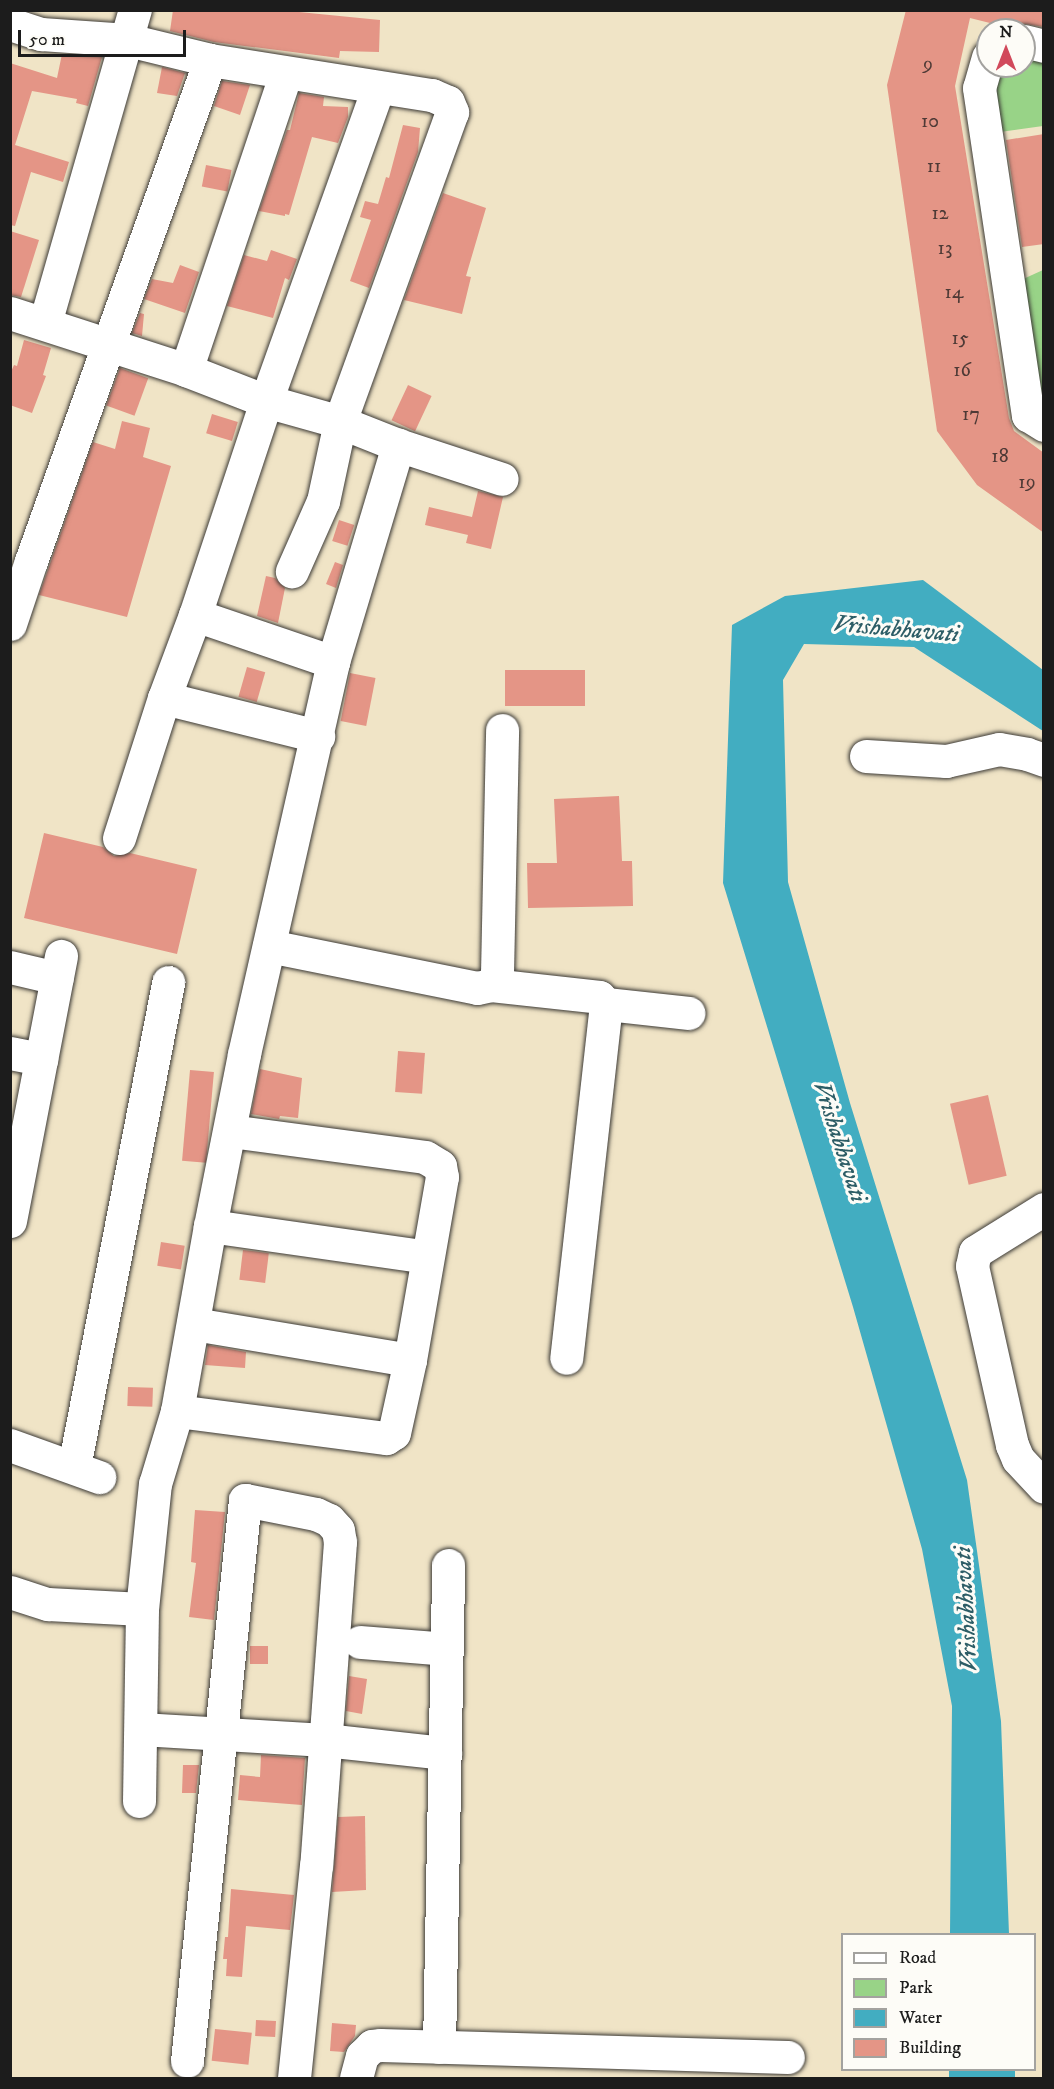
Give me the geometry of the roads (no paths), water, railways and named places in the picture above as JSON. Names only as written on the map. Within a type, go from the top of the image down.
[{"type":"street","points":[[10,24],[41,34],[131,25],[210,60],[432,95],[448,102],[452,112],[340,422],[323,501],[292,571]]},
{"type":"street","points":[[45,323],[131,25]]},
{"type":"street","points":[[10,624],[210,60]]},
{"type":"street","points":[[186,370],[286,73]]},
{"type":"street","points":[[982,78],[979,88],[1028,414],[1044,425]]},
{"type":"street","points":[[119,838],[164,698],[195,615],[266,401],[378,88]]},
{"type":"street","points":[[10,313],[186,370],[266,401],[340,422],[398,446],[502,479]]},
{"type":"street","points":[[140,1801],[142,1609],[155,1484],[177,1411],[210,1226],[269,946],[333,662],[398,446]]},
{"type":"street","points":[[195,615],[333,662]]},
{"type":"street","points":[[164,698],[318,736]]},
{"type":"street","points":[[491,985],[497,974],[502,730]]},
{"type":"street","points":[[866,756],[946,761],[999,749],[1044,760]]},
{"type":"street","points":[[269,946],[477,988],[491,985],[599,997],[606,1004],[689,1013]]},
{"type":"street","points":[[10,967],[59,967],[26,1056],[10,1221]]},
{"type":"street","points":[[10,1445],[86,1472],[168,982]]},
{"type":"street","points":[[566,1358],[606,1004]]},
{"type":"street","points":[[177,1411],[386,1438],[394,1433],[410,1360],[442,1177],[440,1166],[433,1160],[230,1131]]},
{"type":"street","points":[[1044,1209],[975,1252],[972,1266],[1012,1445],[1018,1459],[1044,1487]]},
{"type":"street","points":[[210,1226],[427,1257]]},
{"type":"street","points":[[194,1324],[410,1360]]},
{"type":"street","points":[[187,2061],[245,1500],[316,1514],[329,1520],[338,1530],[340,1542],[316,1865],[294,2079]]},
{"type":"street","points":[[439,2047],[448,1565]]},
{"type":"street","points":[[10,1592],[48,1604],[142,1609]]},
{"type":"street","points":[[360,1642],[447,1649]]},
{"type":"street","points":[[141,1729],[325,1740],[445,1753]]},
{"type":"street","points":[[356,2079],[362,2056],[372,2046],[788,2057]]},
{"type":"water","name":"Vrishabhavati","points":[[923,580],[1043,670],[1043,731],[914,647],[804,644],[783,680],[788,882],[850,1103],[967,1480],[1001,1721],[1009,1933],[950,1933],[952,1706],[922,1549],[853,1307],[723,883],[732,625],[785,596]]},
{"type":"water","points":[[949,2071],[1015,2071],[1015,2078],[949,2078]]}]
